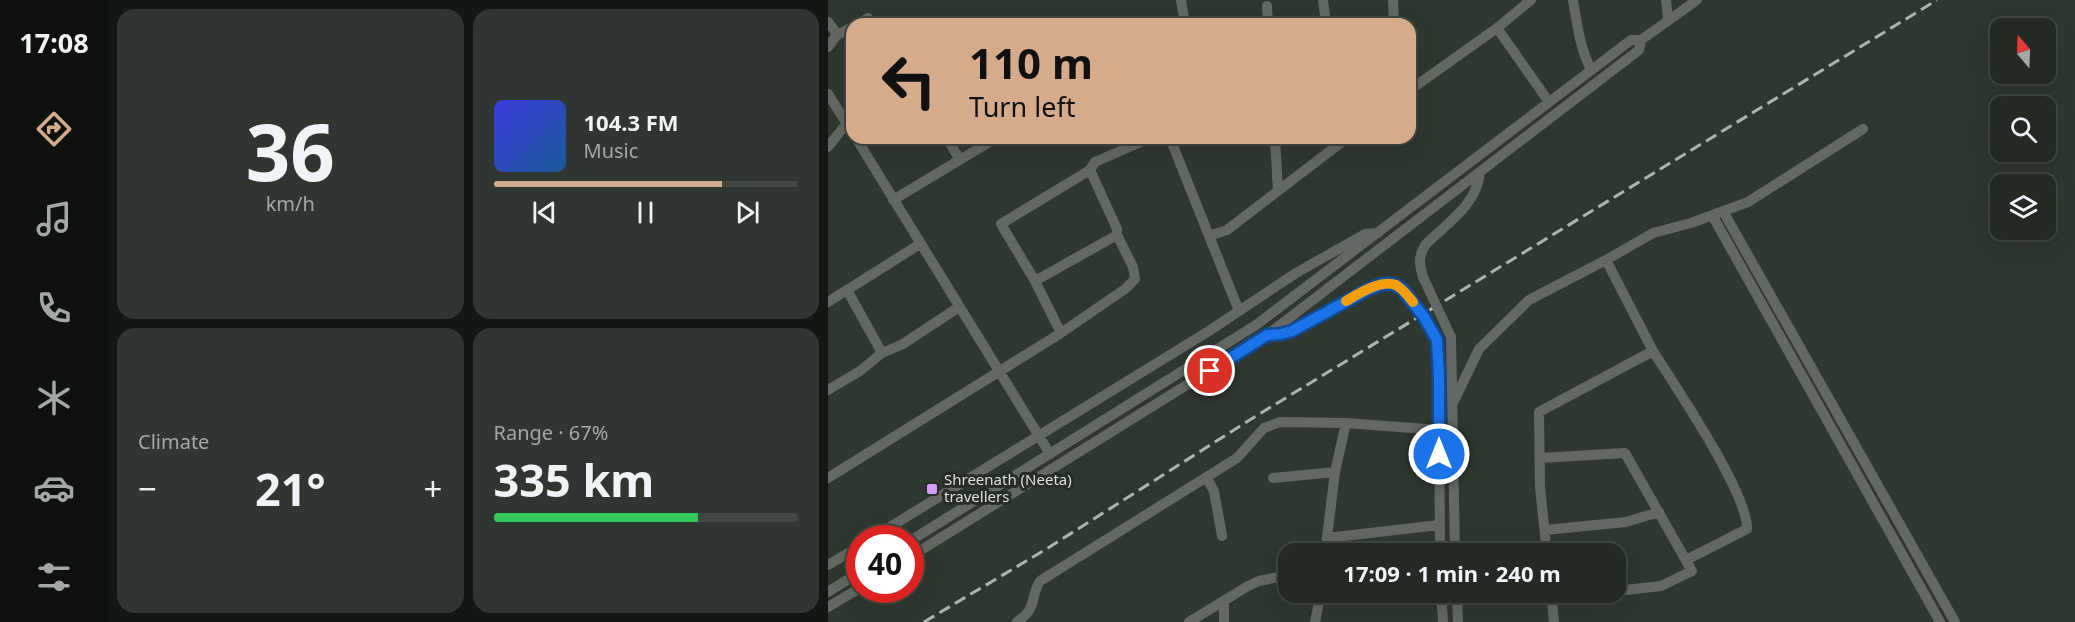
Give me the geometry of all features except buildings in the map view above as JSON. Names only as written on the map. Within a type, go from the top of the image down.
[{"type":"street","points":[[1181,0],[1184,18]]},
{"type":"street","points":[[1323,0],[1325,18]]},
{"type":"street","points":[[1393,0],[1394,18]]},
{"type":"street","points":[[1416,86],[1497,28],[1531,0]]},
{"type":"street","points":[[1573,0],[1578,32],[1585,59],[1591,70]]},
{"type":"street","points":[[1666,0],[1668,19]]},
{"type":"street","points":[[1677,0],[1679,12]]},
{"type":"street","points":[[924,532],[1256,325],[1631,40],[1641,40],[1697,0]]},
{"type":"street","points":[[1267,6],[1268,18]]},
{"type":"street","points":[[828,22],[836,36]]},
{"type":"street","points":[[1497,28],[1549,102]]},
{"type":"street","points":[[828,47],[836,36],[846,30]]},
{"type":"street","points":[[924,548],[1267,335],[1639,50],[1641,40]]},
{"type":"street","points":[[828,94],[846,123]]},
{"type":"street","points":[[1454,401],[1479,349],[1529,300],[1653,234],[1748,202],[1863,129]]},
{"type":"street","points":[[828,147],[846,131]]},
{"type":"street","points":[[860,144],[1050,454]]},
{"type":"street","points":[[950,144],[960,160]]},
{"type":"street","points":[[893,200],[986,144]]},
{"type":"street","points":[[1060,333],[1035,281],[1000,224],[1090,170],[1095,162],[1136,144]]},
{"type":"street","points":[[1172,144],[1239,311]]},
{"type":"street","points":[[1275,144],[1278,191]]},
{"type":"street","points":[[1209,236],[1227,230],[1336,144]]},
{"type":"street","points":[[828,478],[1060,333],[1125,289],[1135,279],[1133,267],[1090,170]]},
{"type":"street","points":[[1455,543],[1451,337],[1423,277],[1419,263],[1420,253],[1426,244],[1473,198],[1479,186],[1480,172]]},
{"type":"street","points":[[1717,213],[1940,622]]},
{"type":"street","points":[[1717,213],[1956,622]]},
{"type":"street","points":[[893,525],[1340,246],[1365,234],[1378,233]]},
{"type":"street","points":[[1035,281],[1118,235]]},
{"type":"street","points":[[828,302],[920,244]]},
{"type":"street","points":[[1606,260],[1653,351],[1725,469],[1748,519],[1747,529],[1686,560]]},
{"type":"street","points":[[1267,335],[1292,331],[1376,286],[1393,284],[1402,289],[1424,317],[1437,340],[1440,543]]},
{"type":"street","points":[[847,290],[882,353]]},
{"type":"street","points":[[828,390],[860,371],[882,353],[903,344],[959,307]]},
{"type":"street","points":[[1546,543],[1539,458],[1539,412],[1653,351]]},
{"type":"street","points":[[1017,622],[1028,615],[1033,604],[1034,591],[1040,581],[1237,458],[1264,428],[1280,422],[1346,423],[1439,430]]},
{"type":"street","points":[[1326,543],[1335,472],[1346,423]]},
{"type":"street","points":[[1539,458],[1625,453],[1692,570],[1661,586],[1626,590]]},
{"type":"street","points":[[1273,478],[1335,472]]},
{"type":"street","points":[[1206,477],[1214,491],[1222,536]]},
{"type":"street","points":[[1545,530],[1626,522],[1659,512]]},
{"type":"street","points":[[1327,538],[1439,525]]},
{"type":"street","points":[[828,565],[846,554]]},
{"type":"street","points":[[1189,622],[1259,581],[1278,577]]},
{"type":"street","points":[[828,591],[846,580]]},
{"type":"street","points":[[828,607],[846,596]]},
{"type":"street","points":[[1224,602],[1224,622]]},
{"type":"street","points":[[1315,622],[1319,603]]},
{"type":"street","points":[[1442,603],[1443,622]]},
{"type":"street","points":[[1457,603],[1458,622]]},
{"type":"street","points":[[1552,603],[1554,622]]},
{"type":"railway","points":[[924,622],[1048,548],[1248,421],[1937,0]]},
{"type":"slow traffic","points":[[1346,301],[1369,289],[1383,284],[1393,284],[1402,289],[1413,302]]},
{"type":"place","name":"Shreenath (Neeta) travellers","points":[[932,489]]},
{"type":"route","points":[[1210,371],[1267,335],[1292,331],[1369,289],[1383,284],[1393,284],[1402,289],[1424,317],[1437,340],[1439,454]]}]
